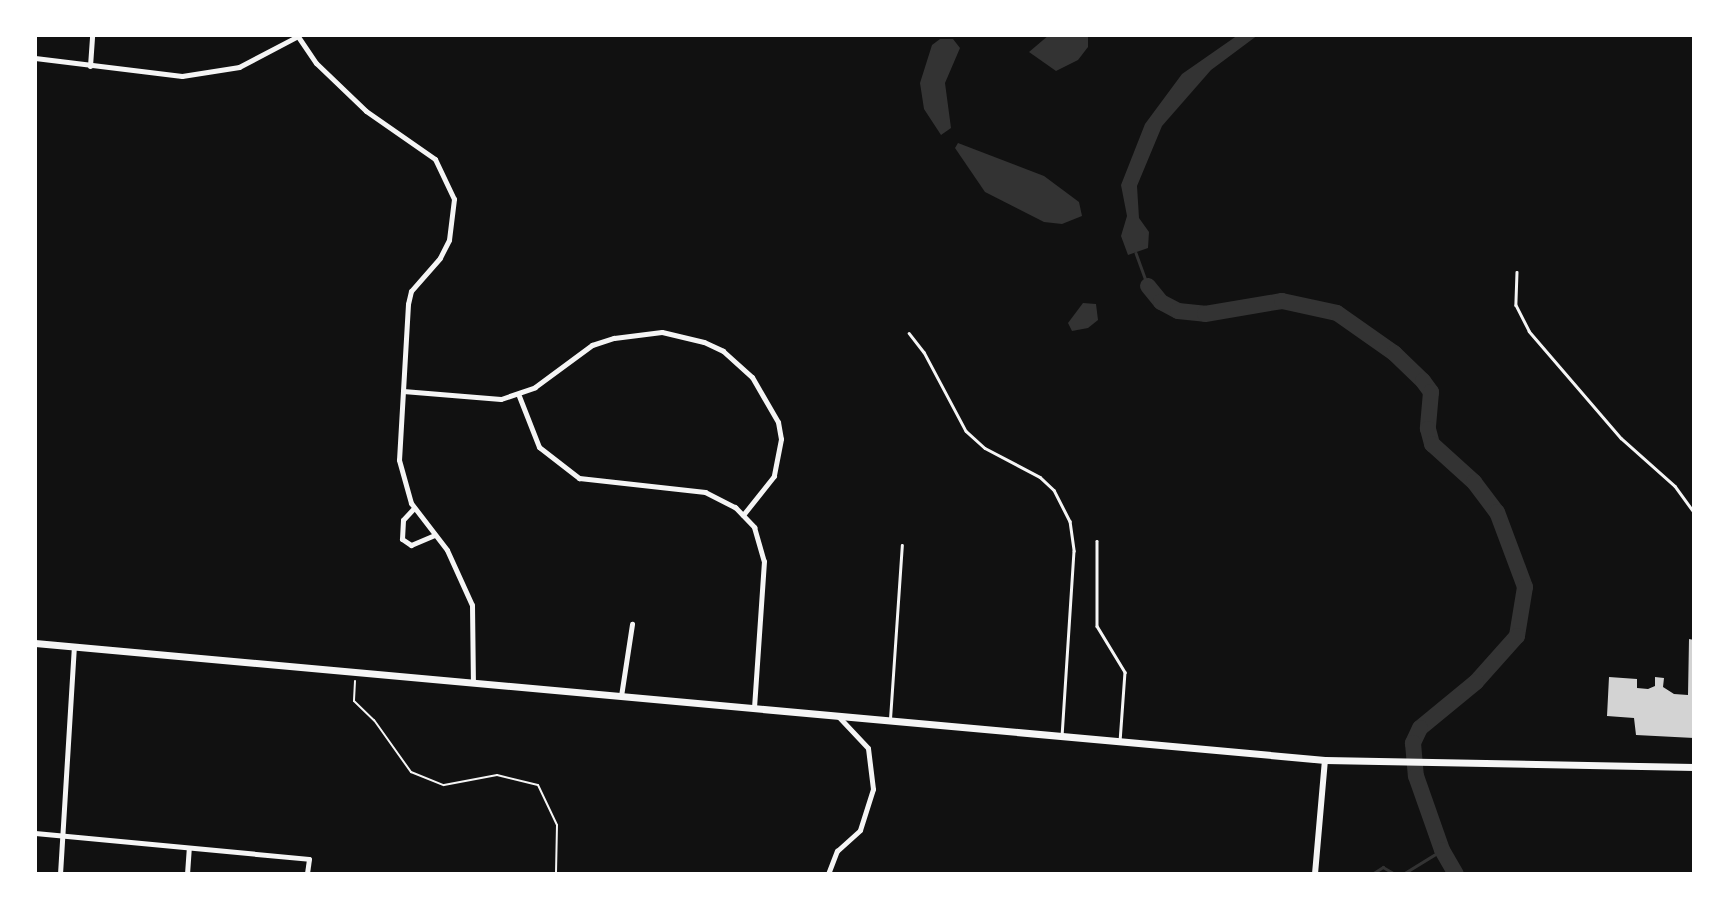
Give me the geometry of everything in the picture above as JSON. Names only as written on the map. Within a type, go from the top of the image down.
[{"type":"main road","points":[[35,643],[1325,760],[1694,767]]},
{"type":"street","points":[[90,66],[92,35]]},
{"type":"street","points":[[36,58],[182,76],[210,73],[255,61],[297,36],[316,63],[366,111],[435,159],[454,199],[449,240],[440,258],[411,291],[399,460],[414,509],[460,573],[472,605],[473,682]]},
{"type":"street","points":[[403,391],[479,399],[519,396],[592,345],[614,338],[662,332],[723,351],[763,390],[781,439],[774,476],[743,515]]},
{"type":"street","points":[[519,396],[539,447],[579,478],[705,492],[743,515],[761,542],[764,561],[754,708]]},
{"type":"street","points":[[414,509],[403,520],[402,539],[411,545],[434,535]]},
{"type":"street","points":[[621,696],[632,624]]},
{"type":"street","points":[[60,874],[74,646]]},
{"type":"street","points":[[828,874],[837,851],[860,830],[873,789],[868,748],[837,714]]},
{"type":"street","points":[[1315,874],[1325,760]]},
{"type":"street","points":[[35,833],[309,859],[307,874]]},
{"type":"street","points":[[187,874],[189,848]]},
{"type":"lane","points":[[1517,272],[1516,305],[1530,331],[1614,430],[1675,486],[1694,512]]},
{"type":"lane","points":[[909,332],[924,352],[966,431],[985,448],[1040,477],[1054,490],[1070,521],[1074,551],[1062,735]]},
{"type":"lane","points":[[1097,541],[1097,626],[1125,672],[1120,741]]},
{"type":"lane","points":[[890,719],[902,545]]},
{"type":"path","points":[[356,672],[354,701],[374,720],[411,772],[444,785],[497,775],[538,785],[558,825],[556,874]]},
{"type":"shaded area","points":[[1049,35],[1088,35],[1088,47],[1078,60],[1056,71],[1029,52]]},
{"type":"shaded area","points":[[1238,35],[1258,35],[1211,70],[1162,126],[1137,186],[1139,218],[1149,232],[1148,248],[1128,255],[1121,236],[1127,216],[1121,185],[1145,124],[1182,74]]},
{"type":"shaded area","points":[[940,39],[953,39],[960,48],[945,83],[951,128],[941,135],[924,109],[920,83],[932,45]]},
{"type":"shaded area","points":[[958,143],[1044,176],[1079,202],[1082,216],[1062,224],[1044,222],[985,192],[955,148]]},
{"type":"shaded area","points":[[1083,303],[1096,304],[1098,320],[1088,328],[1072,331],[1068,323]]},
{"type":"building","points":[[1689,639],[1694,640],[1694,738],[1636,735],[1634,718],[1607,716],[1609,677],[1637,679],[1637,688],[1648,689],[1655,686],[1655,677],[1664,678],[1663,687],[1674,694],[1688,695]]},
{"type":"waterway","points":[[1136,253],[1148,286]]},
{"type":"waterway","points":[[1148,286],[1161,302],[1178,311],[1205,314],[1282,301],[1337,313],[1394,353],[1423,381],[1431,392],[1428,429],[1432,444],[1474,482],[1497,512],[1525,587],[1517,636],[1476,682],[1420,728],[1413,743],[1416,776],[1442,850],[1456,874]]},
{"type":"waterway","points":[[1403,874],[1442,850]]},
{"type":"waterway","points":[[1372,874],[1383,867],[1395,874]]}]
